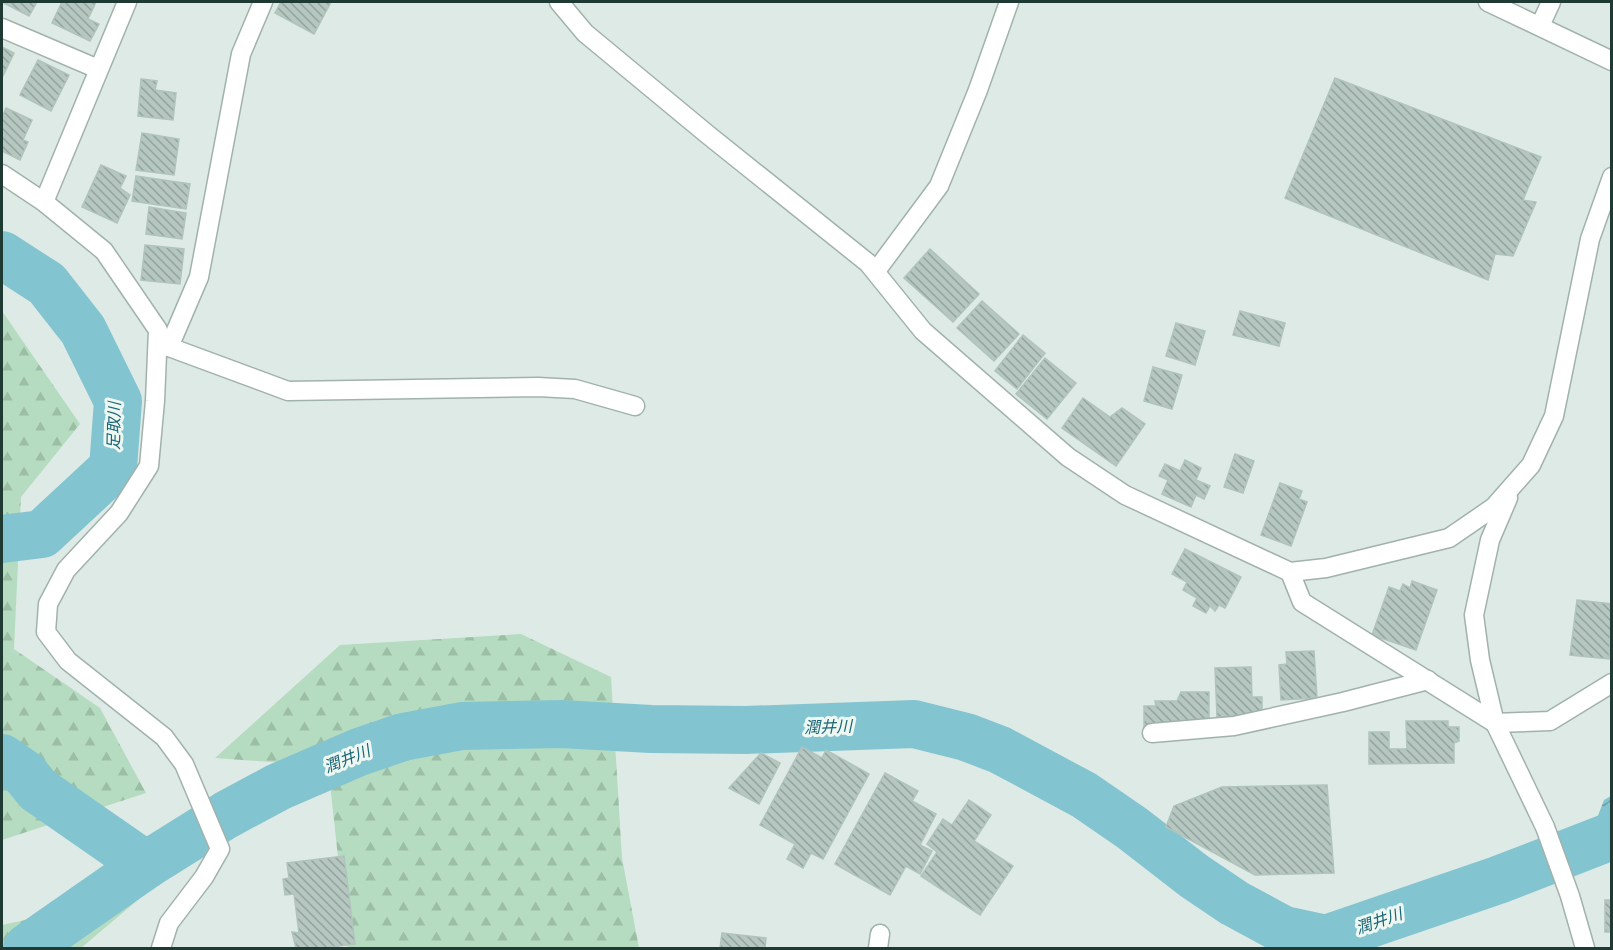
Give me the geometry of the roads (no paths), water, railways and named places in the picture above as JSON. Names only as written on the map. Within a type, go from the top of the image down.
[{"type":"street","points":[[44,201],[127,2]]},
{"type":"street","points":[[169,347],[199,277],[241,54],[263,2]]},
{"type":"street","points":[[559,2],[585,33],[876,271],[923,330],[1068,457],[1125,495],[1290,572],[1326,568],[1449,538],[1494,507],[1531,465],[1554,416],[1590,239],[1611,177]]},
{"type":"street","points":[[876,271],[939,186],[978,90],[1009,2]]},
{"type":"street","points":[[1488,2],[1611,61]]},
{"type":"street","points":[[1540,27],[1551,2]]},
{"type":"street","points":[[2,28],[98,69]]},
{"type":"street","points":[[2,174],[44,201],[104,251],[169,347],[288,391],[538,387],[575,389],[635,406]]},
{"type":"street","points":[[158,330],[149,466],[119,513],[66,570],[48,603],[46,632],[68,661],[164,737],[184,764],[220,849],[204,877],[169,923],[161,948]]},
{"type":"street","points":[[1513,485],[1490,540],[1474,615],[1480,660],[1495,723],[1545,827],[1570,896],[1585,948]]},
{"type":"street","points":[[1290,572],[1302,602],[1495,723],[1550,721],[1611,683]]},
{"type":"street","points":[[1152,734],[1234,726],[1428,680]]},
{"type":"water","points":[[1611,796],[1611,852],[1454,897],[1594,826],[1604,800]]},
{"type":"waterway","name":"足取川","points":[[2,255],[47,284],[83,330],[118,401],[113,468],[42,534],[2,539]]},
{"type":"waterway","name":"潤井川","points":[[27,948],[146,865],[226,815],[278,787],[359,752],[403,737],[462,726],[561,724],[651,729],[746,730],[914,724],[966,737],[1000,750],[1084,795],[1234,903],[1284,930],[1326,939],[1498,880],[1612,836]]},
{"type":"waterway","name":"足取川","points":[[2,758],[25,774],[38,790],[146,865]]}]
